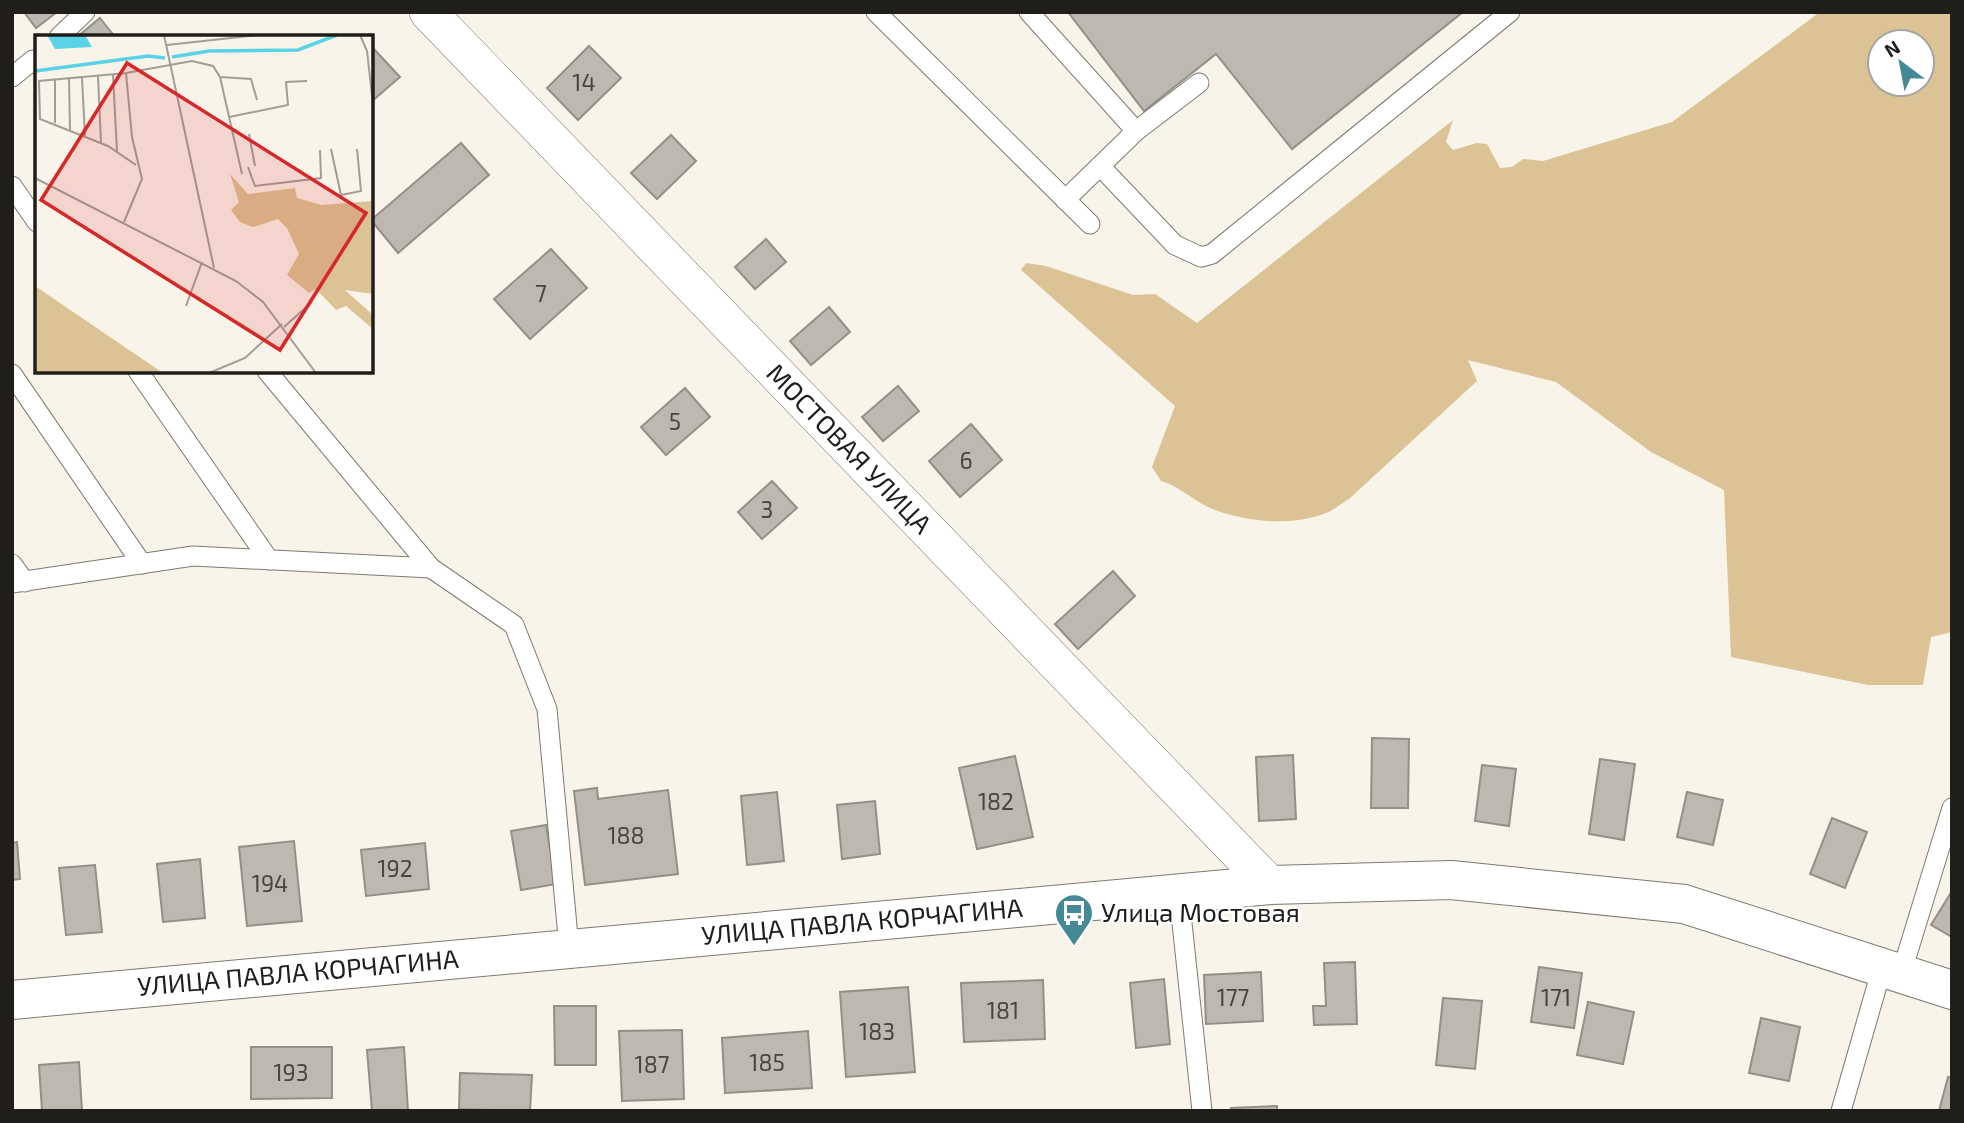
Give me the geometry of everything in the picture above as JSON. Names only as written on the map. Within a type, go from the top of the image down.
[{"type":"main road","name":"УЛИЦА ПАВЛА КОРЧАГИНА","points":[[12,1000],[1270,885],[1451,880],[1684,904],[1952,990]]},
{"type":"street","name":"МОСТОВАЯ УЛИЦА","points":[[428,12],[1270,885]]},
{"type":"lane","points":[[61,35],[85,12]]},
{"type":"lane","points":[[876,12],[1090,224]]},
{"type":"lane","points":[[1029,12],[1136,131]]},
{"type":"lane","points":[[1100,166],[1175,245],[1201,257],[1212,254],[1510,12]]},
{"type":"lane","points":[[12,77],[35,61]]},
{"type":"lane","points":[[1065,200],[1136,131],[1199,83]]},
{"type":"lane","points":[[12,186],[35,219]]},
{"type":"lane","points":[[139,373],[270,560]]},
{"type":"lane","points":[[269,373],[431,568],[514,625],[547,709],[569,948]]},
{"type":"lane","points":[[12,374],[142,564]]},
{"type":"lane","points":[[12,564],[19,583],[193,556],[431,568]]},
{"type":"lane","points":[[1841,1111],[1952,808]]},
{"type":"lane","points":[[1179,895],[1202,1111]]},
{"type":"shaded area","points":[[1820,12],[1952,12],[1952,632],[1931,637],[1923,685],[1868,685],[1731,657],[1724,490],[1651,452],[1556,382],[1468,360],[1477,381],[1349,499],[1332,510],[1298,520],[1267,521],[1236,516],[1208,507],[1161,481],[1152,467],[1175,406],[1021,270],[1026,263],[1046,266],[1133,295],[1155,294],[1197,323],[1453,120],[1446,142],[1453,150],[1477,143],[1487,144],[1500,168],[1512,167],[1523,159],[1543,161],[1672,122]]},
{"type":"building","points":[[24,12],[57,12],[36,28]]},
{"type":"building","points":[[1068,12],[1463,12],[1292,149],[1216,54],[1144,111]]},
{"type":"building","points":[[100,18],[113,35],[79,35]]},
{"type":"building","points":[[589,46],[621,78],[578,120],[547,88]]},
{"type":"building","points":[[373,48],[400,77],[373,100]]},
{"type":"building","points":[[671,135],[696,161],[657,199],[631,173]]},
{"type":"building","points":[[461,143],[489,175],[398,253],[373,222],[373,218]]},
{"type":"building","points":[[766,239],[786,262],[755,289],[735,267]]},
{"type":"building","points":[[551,249],[587,288],[530,339],[494,299]]},
{"type":"building","points":[[829,307],[850,332],[811,365],[790,341]]},
{"type":"building","points":[[898,386],[919,411],[883,441],[862,417]]},
{"type":"building","points":[[685,388],[710,417],[666,455],[641,427]]},
{"type":"building","points":[[971,424],[1002,460],[960,497],[929,461]]},
{"type":"building","points":[[772,481],[797,508],[762,539],[738,512]]},
{"type":"building","points":[[1113,571],[1135,596],[1078,649],[1055,624]]},
{"type":"building","points":[[1372,738],[1409,739],[1408,808],[1371,808]]},
{"type":"building","points":[[1293,755],[1296,819],[1259,821],[1256,757]]},
{"type":"building","points":[[1015,756],[1033,837],[977,849],[959,768]]},
{"type":"building","points":[[1600,759],[1635,764],[1624,840],[1589,834]]},
{"type":"building","points":[[1482,765],[1516,769],[1509,826],[1475,821]]},
{"type":"building","points":[[597,788],[598,799],[668,790],[678,874],[585,885],[574,791]]},
{"type":"building","points":[[777,792],[784,861],[747,865],[741,796]]},
{"type":"building","points":[[1687,792],[1723,800],[1713,845],[1677,837]]},
{"type":"building","points":[[875,801],[880,854],[842,859],[837,805]]},
{"type":"building","points":[[1832,818],[1867,832],[1845,888],[1810,874]]},
{"type":"building","points":[[546,825],[556,884],[521,890],[511,831]]},
{"type":"building","points":[[294,841],[302,921],[247,926],[239,847]]},
{"type":"building","points":[[17,842],[20,879],[12,880],[12,843]]},
{"type":"building","points":[[425,843],[429,889],[366,896],[361,850]]},
{"type":"building","points":[[200,859],[205,918],[163,922],[157,864]]},
{"type":"building","points":[[95,865],[102,932],[66,935],[59,868]]},
{"type":"building","points":[[1952,891],[1952,937],[1931,925]]},
{"type":"building","points":[[1355,962],[1357,1024],[1314,1025],[1313,1006],[1326,1006],[1324,963]]},
{"type":"building","points":[[1539,967],[1582,973],[1574,1028],[1531,1022]]},
{"type":"building","points":[[1261,972],[1263,1021],[1206,1024],[1204,975]]},
{"type":"building","points":[[1164,979],[1170,1044],[1136,1048],[1130,983]]},
{"type":"building","points":[[1043,980],[1045,1039],[964,1042],[961,983]]},
{"type":"building","points":[[908,987],[915,1072],[846,1077],[840,992]]},
{"type":"building","points":[[1443,998],[1482,1001],[1475,1069],[1436,1065]]},
{"type":"building","points":[[1588,1002],[1634,1012],[1623,1064],[1577,1055]]},
{"type":"building","points":[[554,1006],[596,1006],[596,1065],[555,1065]]},
{"type":"building","points":[[1761,1018],[1800,1027],[1789,1081],[1749,1073]]},
{"type":"building","points":[[682,1030],[684,1099],[622,1101],[619,1031]]},
{"type":"building","points":[[808,1031],[812,1088],[725,1093],[722,1038]]},
{"type":"building","points":[[251,1047],[332,1047],[332,1098],[251,1099]]},
{"type":"building","points":[[404,1047],[408,1111],[372,1111],[367,1050]]},
{"type":"building","points":[[79,1062],[82,1111],[42,1111],[39,1065]]},
{"type":"building","points":[[460,1073],[532,1075],[530,1111],[459,1109]]},
{"type":"building","points":[[1948,1077],[1952,1078],[1952,1111],[1939,1111]]},
{"type":"building","points":[[1277,1106],[1277,1111],[1231,1111],[1231,1108]]},
{"type":"place","name":"Улица Мостовая","points":[[1074,947]]}]
